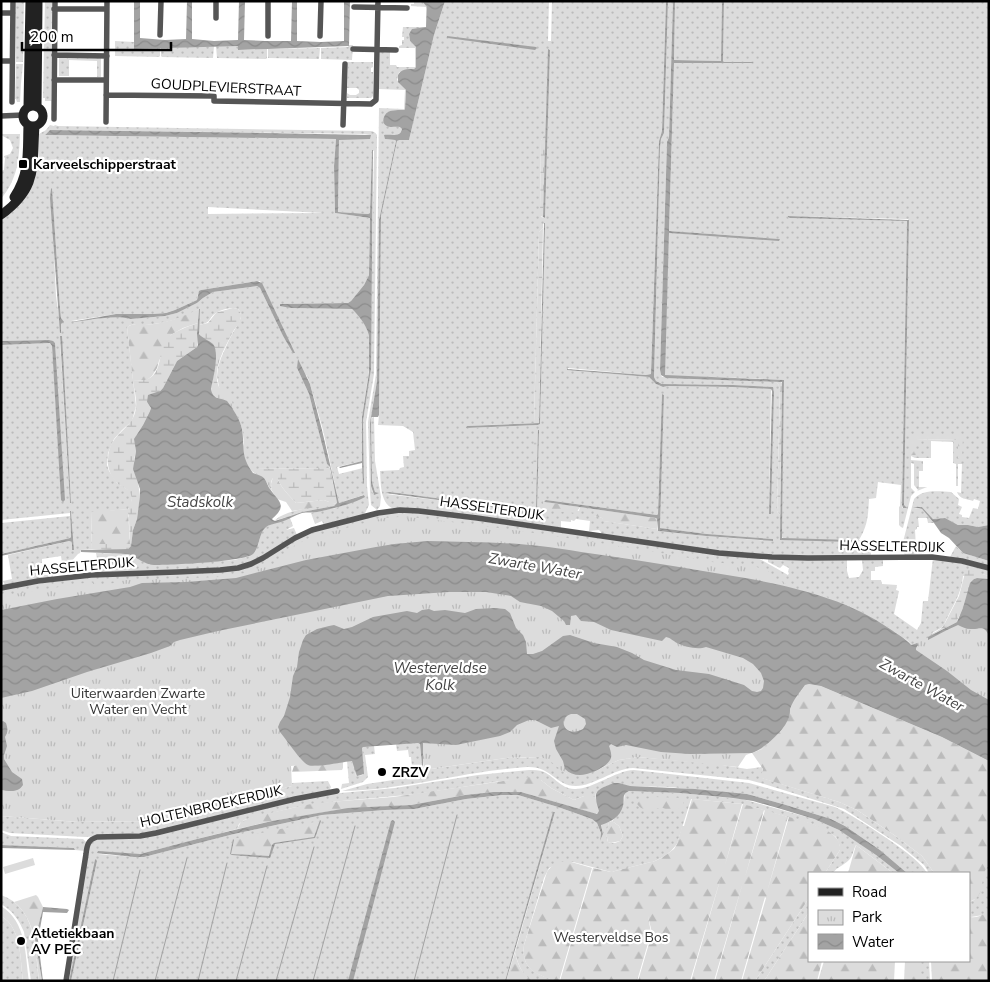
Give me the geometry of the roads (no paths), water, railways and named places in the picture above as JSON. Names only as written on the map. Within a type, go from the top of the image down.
[{"type":"main road","points":[[30,1],[33,107]]},
{"type":"main road","points":[[33,107],[38,1]]},
{"type":"main road","points":[[33,107],[40,110],[42,116],[40,122],[31,125],[25,122],[23,116],[26,109],[33,107]]},
{"type":"main road","points":[[1,211],[14,196],[25,175],[31,125]]},
{"type":"main road","points":[[1,215],[20,199],[31,179],[34,166],[31,125]]},
{"type":"street","points":[[12,102],[13,1]]},
{"type":"street","points":[[54,1],[54,119]]},
{"type":"street","points":[[106,122],[107,1]]},
{"type":"street","points":[[160,36],[161,1]]},
{"type":"street","points":[[216,1],[216,18]]},
{"type":"street","points":[[268,1],[268,36]]},
{"type":"street","points":[[320,36],[321,1]]},
{"type":"street","points":[[354,7],[378,4],[407,8]]},
{"type":"street","name":"GOUDPLEVIERSTRAAT","points":[[106,95],[214,96],[214,101],[371,104],[375,102],[376,94],[378,4]]},
{"type":"street","points":[[54,9],[107,9]]},
{"type":"street","points":[[1,13],[13,13]]},
{"type":"street","points":[[354,49],[396,50]]},
{"type":"street","points":[[54,55],[106,56]]},
{"type":"street","points":[[1,61],[12,61]]},
{"type":"street","points":[[343,125],[346,64]]},
{"type":"street","points":[[54,80],[106,80]]},
{"type":"street","points":[[1,116],[23,116]]},
{"type":"street","name":"HASSELTERDIJK","points":[[1,588],[91,575],[238,568],[263,558],[312,530],[384,511],[400,510],[477,518],[719,553],[808,558],[932,557],[962,561],[989,568]]},
{"type":"street","name":"HOLTENBROEKERDIJK","points":[[66,981],[86,854],[88,843],[91,840],[97,837],[156,834],[295,799],[337,791]]},
{"type":"water","points":[[134,1],[140,1],[140,38],[186,39],[187,1],[192,1],[192,39],[214,41],[238,40],[239,1],[245,1],[244,40],[291,41],[292,1],[297,1],[297,41],[321,42],[344,41],[344,1],[350,1],[349,46],[238,50],[238,46],[134,49]]},
{"type":"water","points":[[422,1],[445,1],[434,35],[409,140],[397,141],[381,216],[379,415],[378,417],[371,418],[372,482],[375,492],[379,493],[374,495],[371,486],[370,423],[377,381],[379,220],[396,141],[385,139],[384,135],[397,135],[402,129],[385,125],[383,119],[388,112],[405,109],[406,90],[398,82],[398,75],[403,70],[416,67],[416,47],[410,41],[409,34],[412,29],[426,27],[427,7]]},
{"type":"water","points":[[666,1],[668,1],[664,133],[660,148],[654,377],[656,381],[662,384],[773,387],[771,514],[769,514],[771,389],[663,387],[656,384],[649,377],[567,370],[651,374],[659,141],[662,131]]},
{"type":"water","points":[[673,1],[675,1],[674,60],[721,61],[722,1],[724,1],[723,61],[753,63],[674,63],[669,231],[780,239],[779,241],[669,233],[665,375],[784,380],[782,538],[852,540],[852,542],[780,540],[782,382],[666,378],[661,375]]},
{"type":"water","points":[[447,36],[537,48],[535,50],[447,38]]},
{"type":"water","points":[[548,49],[550,50],[545,218],[543,217]]},
{"type":"water","points":[[50,130],[371,135],[370,139],[339,140],[338,212],[370,213],[373,150],[371,369],[363,421],[364,484],[362,463],[339,467],[362,461],[362,417],[369,372],[369,336],[367,329],[352,309],[291,308],[280,306],[280,304],[348,303],[364,285],[369,275],[370,218],[335,213],[334,166],[336,139],[45,135]]},
{"type":"water","points":[[52,188],[60,308],[61,318],[64,322],[61,324],[61,333],[50,198]]},
{"type":"water","points":[[788,216],[909,220],[904,505],[907,508],[903,508],[902,505],[907,221],[790,218]]},
{"type":"water","points":[[544,223],[540,424],[466,428],[467,426],[539,423]]},
{"type":"water","points":[[257,281],[262,283],[295,353],[293,353],[283,336],[260,288],[257,286],[213,292],[177,313],[165,316],[131,319],[109,317],[71,322],[116,314],[166,313],[197,300],[201,290]]},
{"type":"water","name":"Stadskolk","points":[[199,309],[199,334],[213,344],[216,353],[212,393],[215,397],[227,401],[234,411],[241,425],[244,451],[249,467],[253,473],[264,478],[279,501],[280,510],[272,519],[275,521],[302,512],[334,506],[337,503],[330,467],[327,464],[309,394],[297,368],[298,359],[310,384],[339,503],[364,495],[365,497],[335,508],[302,513],[266,527],[261,534],[256,551],[247,557],[154,565],[147,564],[128,554],[81,552],[81,550],[128,549],[131,546],[140,495],[140,489],[133,469],[136,451],[134,439],[151,408],[147,402],[148,395],[163,388],[177,361],[198,345]]},
{"type":"water","points":[[60,336],[62,336],[71,503],[70,503]]},
{"type":"water","points":[[49,340],[55,343],[65,500],[63,502],[61,500],[52,346],[50,343],[1,345],[1,341]]},
{"type":"water","points":[[662,394],[664,395],[660,528],[773,539],[773,541],[658,531],[656,518],[544,501],[657,515]]},
{"type":"water","points":[[538,430],[537,513],[385,493],[390,492],[535,511]]},
{"type":"water","points":[[913,507],[922,507],[933,519],[945,518],[958,525],[978,527],[989,525],[989,561],[963,553],[949,538],[941,533],[922,509]]},
{"type":"water","points":[[70,511],[74,550],[72,550],[72,542],[69,541],[1,556],[1,554],[70,538]]},
{"type":"water","name":"Uiterwaarden Zwarte Water en Vecht","points":[[428,541],[540,546],[751,579],[824,597],[870,616],[901,636],[911,645],[917,643],[916,650],[971,690],[989,700],[989,761],[942,737],[821,686],[809,684],[805,685],[795,699],[787,722],[779,733],[763,747],[752,753],[690,754],[661,752],[626,745],[617,747],[611,744],[609,746],[611,758],[606,764],[588,774],[576,775],[565,769],[556,749],[554,741],[559,726],[551,728],[535,720],[529,720],[500,736],[456,745],[423,743],[423,766],[420,744],[418,743],[363,747],[364,774],[357,776],[352,761],[312,766],[302,760],[278,727],[290,697],[299,652],[306,635],[317,629],[329,626],[334,625],[344,629],[373,617],[407,611],[417,613],[429,609],[465,613],[476,609],[505,609],[510,613],[516,628],[523,635],[527,654],[542,651],[563,636],[570,635],[594,643],[617,647],[644,660],[676,670],[709,674],[744,685],[752,691],[761,691],[763,688],[764,681],[761,673],[753,664],[743,658],[706,647],[688,647],[666,637],[662,641],[611,630],[594,622],[581,621],[576,615],[571,616],[570,625],[566,625],[552,611],[541,606],[520,602],[511,596],[486,592],[449,592],[388,596],[218,631],[180,640],[151,653],[32,691],[1,698],[1,610],[130,587],[142,583],[236,578],[306,560],[394,544]],"holes":[[[571,714],[577,714],[585,719],[586,724],[583,729],[576,731],[567,730],[564,719]]]},
{"type":"water","points":[[977,578],[989,579],[989,636],[981,628],[967,629],[958,625],[928,640],[928,637],[957,622],[970,583]]},
{"type":"water","points":[[1,722],[6,723],[7,729],[5,737],[7,746],[4,759],[12,772],[22,779],[23,785],[21,788],[13,791],[1,790]]},
{"type":"water","points":[[619,783],[630,786],[747,794],[831,819],[845,826],[880,850],[906,872],[898,872],[839,830],[814,819],[781,809],[753,801],[733,798],[629,791],[624,795],[622,810],[612,821],[601,825],[603,834],[600,841],[601,833],[597,823],[592,819],[518,795],[502,795],[466,799],[414,809],[322,815],[234,834],[144,857],[97,853],[98,851],[140,854],[272,821],[348,808],[411,805],[493,792],[521,792],[597,814],[599,811],[596,795],[602,788]]},
{"type":"water","points":[[553,812],[555,812],[505,981]]},
{"type":"water","points":[[320,820],[315,838],[275,844],[270,858],[230,854],[233,839],[231,854],[269,856],[274,843],[314,837]]},
{"type":"water","points":[[391,821],[395,822],[353,981],[348,981]]},
{"type":"water","points":[[1,845],[74,848],[75,850],[1,848]]},
{"type":"water","points":[[95,860],[71,981],[69,981]]},
{"type":"water","points":[[43,907],[69,910],[67,913],[43,912],[38,940],[42,981],[35,939]]},
{"type":"waterway","points":[[414,981],[457,815]]},
{"type":"waterway","points":[[313,981],[355,826]]},
{"type":"waterway","points":[[276,981],[314,847]]},
{"type":"waterway","points":[[155,981],[187,858]]},
{"type":"waterway","points":[[198,981],[227,863]]},
{"type":"waterway","points":[[236,981],[267,866]]},
{"type":"waterway","points":[[113,981],[140,870]]},
{"type":"place","name":"Karveelschipperstraat","points":[[23,164]]},
{"type":"place","name":"ZRZV","points":[[382,772]]},
{"type":"place","name":"Atletiekbaan AV PEC","points":[[21,941]]},
{"type":"water label","name":"Zwarte Water","points":[[535,566]]},
{"type":"water label","name":"Westerveldse Kolk","points":[[440,676]]},
{"type":"water label","name":"Zwarte Water","points":[[922,685]]},
{"type":"park label","name":"Westerveldse Bos","points":[[611,937]]}]
